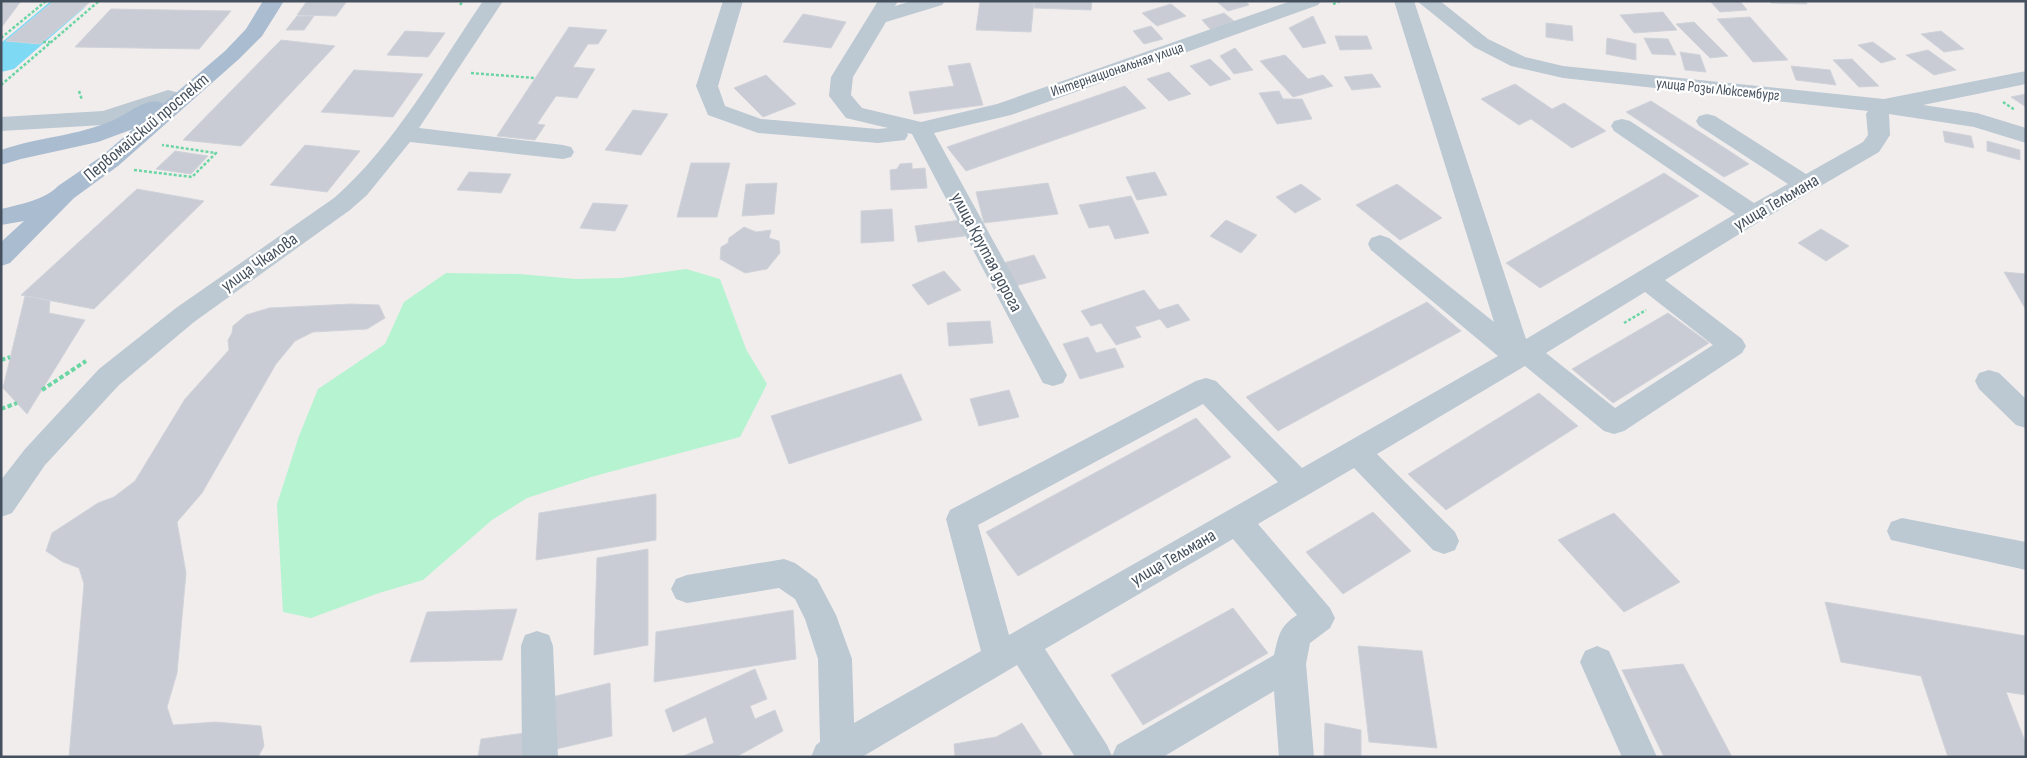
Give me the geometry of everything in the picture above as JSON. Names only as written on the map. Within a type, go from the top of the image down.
[{"type":"main road","name":"Первомайский проспект","points":[[1,158],[24,150],[49,146],[126,124],[140,117],[168,97],[269,8]]},
{"type":"main road","name":"Первомайский проспект","points":[[1,257],[66,192],[110,161],[232,55],[255,32],[269,8]]},
{"type":"main road","points":[[1,217],[40,207],[66,192],[73,185],[82,171],[83,160],[75,151],[49,146]]},
{"type":"street","name":"улица Чкалова","points":[[1,504],[35,458],[109,377],[185,315],[342,204],[359,189],[404,134],[493,1]]},
{"type":"street","name":"Интернациональная улица","points":[[734,1],[707,86],[716,110],[758,126],[878,136],[923,131],[1003,110],[1311,1]]},
{"type":"street","points":[[923,131],[854,113],[840,96],[842,77],[853,56],[884,9],[935,1]]},
{"type":"street","points":[[1404,1],[1522,355]]},
{"type":"street","name":"улица Розы Люксембург","points":[[1427,1],[1482,43],[1518,62],[1563,72],[1884,106],[1977,120],[2026,136]]},
{"type":"street","points":[[1884,106],[2026,77]]},
{"type":"street","points":[[1,124],[103,118],[125,113],[168,97]]},
{"type":"street","name":"улица Тельмана","points":[[833,754],[1522,355],[1753,214],[1871,147],[1879,135],[1877,114],[1884,106]]},
{"type":"street","points":[[1707,121],[1806,184]]},
{"type":"street","points":[[1622,126],[1753,214]]},
{"type":"street","points":[[1,128],[24,134],[49,146]]},
{"type":"street","name":"улица Крутая дорога","points":[[923,131],[1053,375]]},
{"type":"street","points":[[404,134],[563,152]]},
{"type":"street","points":[[1380,244],[1522,355],[1614,423],[1733,346],[1646,279]]},
{"type":"street","points":[[1989,381],[2026,417]]},
{"type":"street","points":[[1095,757],[1039,668],[1010,652],[961,519],[1206,389],[1299,484]]},
{"type":"street","points":[[1356,452],[1444,541]]},
{"type":"street","points":[[1236,521],[1319,618],[1295,635],[1289,664],[1297,757]]},
{"type":"street","points":[[1902,531],[2026,556]]},
{"type":"street","points":[[687,589],[784,573],[806,589],[820,615],[835,660],[833,754]]},
{"type":"street","points":[[537,646],[540,757]]},
{"type":"street","points":[[1597,662],[1640,757]]},
{"type":"street","points":[[1129,757],[1289,664]]},
{"type":"path","points":[[1,38],[46,1]]},
{"type":"path","points":[[1,85],[99,1]]},
{"type":"path","points":[[460,6],[463,1]]},
{"type":"path","points":[[1,38],[8,38]]},
{"type":"path","points":[[43,42],[51,42]]},
{"type":"path","points":[[462,73],[535,78]]},
{"type":"path","points":[[79,91],[82,102]]},
{"type":"path","points":[[131,169],[192,178],[216,153],[158,144]]},
{"type":"path","points":[[1,360],[10,357]]},
{"type":"path","points":[[1,409],[17,403]]},
{"type":"green space","points":[[686,269],[720,279],[746,349],[767,384],[740,437],[591,477],[527,498],[492,520],[423,580],[379,593],[311,618],[283,612],[277,504],[299,436],[318,389],[385,344],[404,302],[446,273],[519,274],[576,279],[621,278]]},
{"type":"building","points":[[1,1],[21,1],[1,28]]},
{"type":"building","points":[[54,1],[91,1],[40,44],[6,41]]},
{"type":"building","points":[[307,1],[347,1],[336,16],[297,15]]},
{"type":"building","points":[[980,1],[1034,1],[1031,32],[976,30]]},
{"type":"building","points":[[1034,1],[1092,1],[1091,10],[1034,8]]},
{"type":"building","points":[[1216,1],[1246,1],[1249,5],[1228,11]]},
{"type":"building","points":[[1710,1],[1740,1],[1747,10],[1720,12]]},
{"type":"building","points":[[1769,1],[1805,1],[1807,4],[1771,3]]},
{"type":"building","points":[[1171,4],[1186,16],[1157,26],[1142,13]]},
{"type":"building","points":[[111,9],[231,11],[199,49],[75,47]]},
{"type":"building","points":[[1663,12],[1677,30],[1634,33],[1620,15]]},
{"type":"building","points":[[1224,13],[1234,21],[1211,30],[1202,20]]},
{"type":"building","points":[[803,14],[846,22],[831,48],[783,42]]},
{"type":"building","points":[[297,16],[314,16],[304,30],[286,30]]},
{"type":"building","points":[[1313,16],[1326,43],[1303,48],[1289,28]]},
{"type":"building","points":[[1750,17],[1788,60],[1753,62],[1717,19]]},
{"type":"building","points":[[1694,22],[1728,56],[1710,58],[1676,24]]},
{"type":"building","points":[[1546,23],[1572,26],[1573,41],[1546,37]]},
{"type":"building","points":[[1151,26],[1163,39],[1144,44],[1133,31]]},
{"type":"building","points":[[569,27],[607,30],[598,44],[588,44],[573,67],[595,69],[577,98],[556,96],[537,124],[545,125],[535,140],[497,136]]},
{"type":"building","points":[[405,31],[445,33],[428,57],[387,55]]},
{"type":"building","points":[[1941,31],[1964,49],[1944,52],[1921,34]]},
{"type":"building","points":[[1335,36],[1367,36],[1372,49],[1340,50]]},
{"type":"building","points":[[1607,38],[1636,44],[1636,60],[1606,54]]},
{"type":"building","points":[[1644,38],[1668,39],[1676,55],[1652,54]]},
{"type":"building","points":[[281,40],[335,46],[241,146],[183,140]]},
{"type":"building","points":[[1873,42],[1896,59],[1881,63],[1858,45]]},
{"type":"building","points":[[1235,48],[1253,70],[1234,74],[1220,56]]},
{"type":"building","points":[[1928,50],[1956,70],[1934,75],[1906,55]]},
{"type":"building","points":[[1680,52],[1700,55],[1706,72],[1685,70]]},
{"type":"building","points":[[1285,55],[1308,79],[1323,75],[1333,86],[1293,97],[1260,61]]},
{"type":"building","points":[[1210,59],[1231,79],[1210,86],[1190,66]]},
{"type":"building","points":[[1852,59],[1879,86],[1859,87],[1833,60]]},
{"type":"building","points":[[970,63],[983,105],[914,114],[909,92],[954,86],[948,66]]},
{"type":"building","points":[[1791,66],[1830,70],[1836,85],[1796,80]]},
{"type":"building","points":[[354,70],[423,74],[393,117],[321,112]]},
{"type":"building","points":[[1169,72],[1191,94],[1169,101],[1147,79]]},
{"type":"building","points":[[1372,74],[1381,87],[1352,90],[1344,77]]},
{"type":"building","points":[[766,75],[796,104],[763,117],[734,88]]},
{"type":"building","points":[[1515,84],[1552,109],[1564,103],[1606,131],[1572,148],[1531,119],[1519,125],[1481,99]]},
{"type":"building","points":[[1125,86],[1146,108],[966,171],[947,147]]},
{"type":"building","points":[[1279,91],[1283,99],[1302,99],[1312,119],[1277,124],[1259,93]]},
{"type":"building","points":[[2026,94],[2026,107],[2011,97]]},
{"type":"building","points":[[1651,101],[1749,164],[1724,177],[1626,112]]},
{"type":"building","points":[[633,110],[668,114],[641,155],[605,150]]},
{"type":"building","points":[[1943,131],[1971,136],[1974,148],[1945,142]]},
{"type":"building","points":[[1987,141],[2020,150],[2020,160],[1987,151]]},
{"type":"building","points":[[305,145],[360,151],[327,192],[270,185]]},
{"type":"building","points":[[175,151],[208,156],[191,174],[156,169]]},
{"type":"building","points":[[691,163],[730,163],[717,217],[677,217]]},
{"type":"building","points":[[912,163],[912,169],[925,168],[927,188],[891,190],[890,170],[897,169],[900,164]]},
{"type":"building","points":[[469,172],[511,174],[501,193],[457,190]]},
{"type":"building","points":[[1155,172],[1167,195],[1137,200],[1126,177]]},
{"type":"building","points":[[1664,173],[1699,196],[1540,288],[1506,263]]},
{"type":"building","points":[[777,183],[774,214],[742,216],[746,184]]},
{"type":"building","points":[[1048,183],[1058,214],[984,223],[976,192]]},
{"type":"building","points":[[1301,184],[1321,199],[1295,213],[1276,197]]},
{"type":"building","points":[[1397,184],[1442,218],[1400,240],[1356,205]]},
{"type":"building","points":[[137,189],[204,201],[94,309],[21,295]]},
{"type":"building","points":[[1131,196],[1149,233],[1115,239],[1109,225],[1089,228],[1079,205]]},
{"type":"building","points":[[593,203],[628,205],[615,231],[580,228]]},
{"type":"building","points":[[892,209],[894,241],[861,243],[861,211]]},
{"type":"building","points":[[961,220],[965,236],[918,242],[915,226]]},
{"type":"building","points":[[1226,220],[1257,235],[1241,253],[1210,236]]},
{"type":"building","points":[[744,227],[756,232],[771,230],[769,238],[779,241],[780,253],[767,269],[745,273],[720,259],[721,247],[728,243],[729,238]]},
{"type":"building","points":[[1821,229],[1849,246],[1826,261],[1798,243]]},
{"type":"building","points":[[1034,255],[1046,278],[1015,286],[1003,263]]},
{"type":"building","points":[[944,271],[961,290],[928,305],[912,285]]},
{"type":"building","points":[[2004,272],[2026,274],[2026,310]]},
{"type":"building","points":[[1144,290],[1159,310],[1178,304],[1190,320],[1167,328],[1160,319],[1135,327],[1141,337],[1116,345],[1101,323],[1091,326],[1081,311]]},
{"type":"building","points":[[25,296],[50,301],[49,313],[85,320],[27,414],[3,388]]},
{"type":"building","points":[[1427,302],[1461,331],[1278,431],[1246,397]]},
{"type":"building","points":[[351,304],[379,305],[385,318],[367,329],[313,332],[295,341],[276,364],[202,493],[177,522],[186,573],[177,673],[167,707],[173,725],[216,722],[261,726],[264,746],[258,757],[69,757],[84,584],[79,568],[63,562],[46,551],[52,533],[98,503],[114,497],[135,481],[185,399],[229,350],[228,340],[233,326],[246,315],[269,308]]},
{"type":"building","points":[[1668,313],[1709,343],[1613,403],[1572,369]]},
{"type":"building","points":[[990,321],[993,343],[949,346],[947,323]]},
{"type":"building","points":[[1088,337],[1096,353],[1115,348],[1124,367],[1080,379],[1063,344]]},
{"type":"building","points":[[901,374],[922,420],[789,464],[771,416]]},
{"type":"building","points":[[1009,390],[1019,417],[979,426],[970,399]]},
{"type":"building","points":[[1539,393],[1578,426],[1446,510],[1408,474]]},
{"type":"building","points":[[1196,418],[1231,457],[1018,576],[986,532]]},
{"type":"building","points":[[656,494],[656,540],[536,560],[539,513]]},
{"type":"building","points":[[1373,512],[1411,551],[1343,594],[1306,552]]},
{"type":"building","points":[[1614,513],[1680,582],[1624,612],[1558,540]]},
{"type":"building","points":[[648,549],[648,645],[594,655],[597,558]]},
{"type":"building","points":[[1825,602],[2026,636],[2026,695],[2006,692],[2026,744],[2026,757],[1948,757],[1921,676],[1841,662]]},
{"type":"building","points":[[1233,608],[1268,653],[1143,725],[1111,675]]},
{"type":"building","points":[[517,609],[502,660],[410,662],[427,612]]},
{"type":"building","points":[[793,610],[796,659],[654,682],[656,632]]},
{"type":"building","points":[[1358,646],[1422,651],[1437,748],[1369,742]]},
{"type":"building","points":[[1683,664],[1732,757],[1664,757],[1622,670]]},
{"type":"building","points":[[755,669],[767,699],[750,706],[755,719],[775,710],[783,731],[736,757],[681,757],[714,743],[706,717],[673,732],[665,710]]},
{"type":"building","points":[[610,683],[612,736],[552,750],[552,697]]},
{"type":"building","points":[[1022,723],[1042,754],[1038,757],[955,757],[954,744],[996,737]]},
{"type":"building","points":[[1325,723],[1361,730],[1361,757],[1324,757]]},
{"type":"building","points":[[532,732],[529,757],[478,757],[481,739]]},
{"type":"waterway","points":[[1,61],[72,1]]}]
